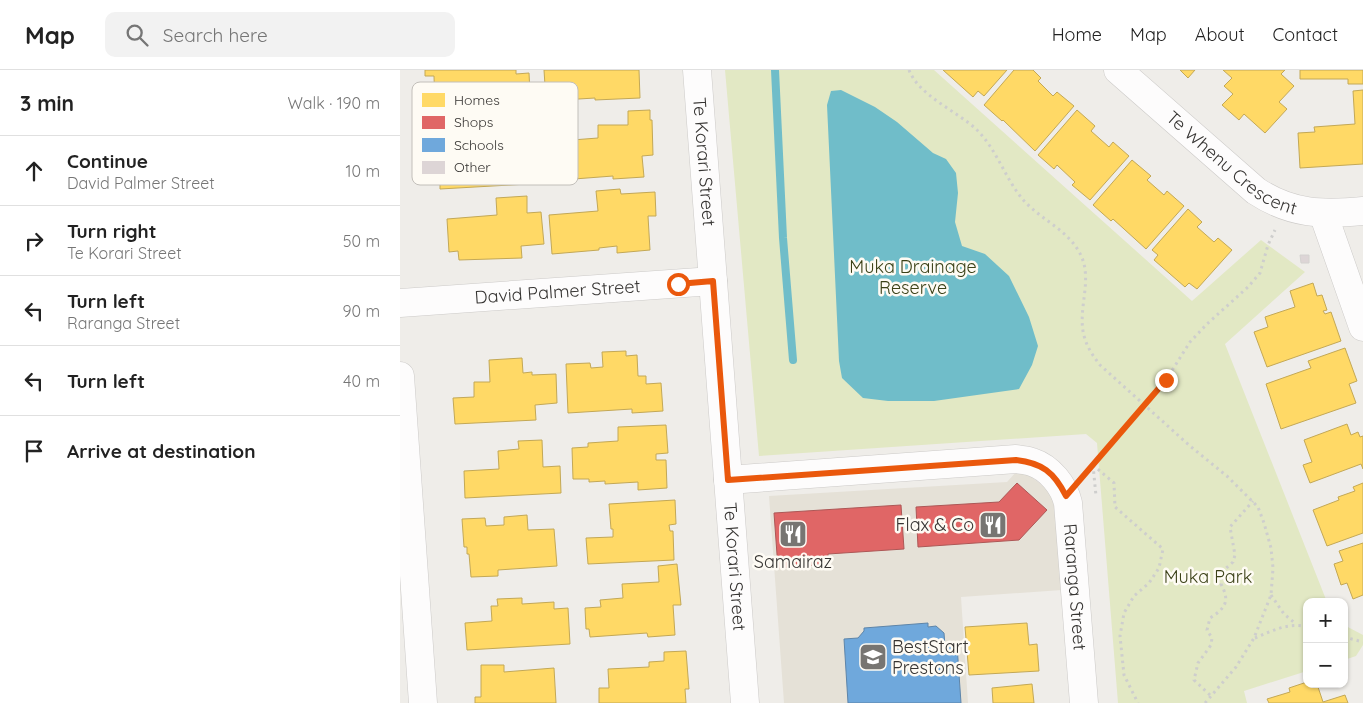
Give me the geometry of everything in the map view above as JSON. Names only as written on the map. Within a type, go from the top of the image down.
[{"type":"street","name":"Te Korari Street","points":[[697,70],[745,703]]},
{"type":"street","name":"Te Whenu Crescent","points":[[1118,70],[1256,191],[1270,201],[1303,212],[1363,211]]},
{"type":"street","points":[[1323,213],[1363,327]]},
{"type":"street","name":"David Palmer Street","points":[[400,303],[713,281]]},
{"type":"street","points":[[400,376],[423,703]]},
{"type":"street","name":"Raranga Street","points":[[728,480],[1016,460],[1032,462],[1044,468],[1054,476],[1066,496],[1084,703]]},
{"type":"path","points":[[909,70],[911,76],[929,95],[960,116],[979,132],[990,146],[1020,197],[1032,209],[1066,233],[1079,251],[1086,277],[1084,338],[1090,352],[1100,365],[1190,446],[1228,477],[1258,507],[1271,548],[1273,580],[1271,595],[1254,638],[1236,667],[1205,703]]},
{"type":"path","points":[[1066,496],[1166,380],[1190,342],[1248,287],[1260,273],[1268,245],[1287,208]]},
{"type":"path","points":[[1093,465],[1114,482],[1115,507],[1164,549],[1159,568],[1149,583],[1134,596],[1124,613],[1121,628],[1120,636],[1124,675],[1138,703]]},
{"type":"path","points":[[1210,696],[1194,680],[1198,663],[1211,645],[1212,638],[1207,630],[1210,618],[1219,612],[1225,604],[1226,594],[1221,584],[1224,570],[1233,562],[1236,555],[1230,527],[1253,501]]},
{"type":"path","points":[[1271,595],[1284,614],[1296,624],[1303,626]]},
{"type":"path","points":[[1254,638],[1277,628],[1296,624]]},
{"type":"path","points":[[1348,638],[1363,642]]},
{"type":"shaded area","points":[[1017,471],[1030,476],[1046,488],[1055,506],[1062,590],[961,597],[968,703],[784,703],[769,496],[1007,482]]},
{"type":"green space","name":"Muka Drainage Reserve","points":[[725,70],[934,70],[1192,301],[1261,240],[1305,272],[1225,344],[1325,598],[1303,598],[1303,672],[1244,691],[1247,703],[1118,703],[1097,443],[1086,434],[759,456]]},
{"type":"green space","points":[[1348,627],[1363,635],[1363,645],[1356,656],[1348,659]]},
{"type":"water","points":[[841,90],[875,107],[897,122],[933,153],[946,159],[956,173],[958,193],[955,222],[962,246],[985,254],[1009,276],[1029,317],[1038,346],[1032,365],[1019,389],[934,401],[888,401],[863,398],[842,378],[839,361],[827,105],[831,91]]},
{"type":"building: Homes","points":[[425,70],[516,70],[516,74],[529,73],[529,82],[434,82],[434,76],[425,76]]},
{"type":"building: Homes","points":[[544,70],[639,70],[640,98],[578,99],[578,82],[545,82]]},
{"type":"building: Homes","points":[[943,70],[1007,70],[984,96],[978,91],[973,97]]},
{"type":"building: Homes","points":[[1014,70],[1033,70],[1041,78],[1038,81],[1053,96],[1057,92],[1074,106],[1035,151],[1003,120],[984,105]]},
{"type":"building: Homes","points":[[1180,70],[1195,70],[1188,78]]},
{"type":"building: Homes","points":[[1223,70],[1285,70],[1281,74],[1294,86],[1279,102],[1287,109],[1265,133],[1244,114],[1239,120],[1222,105],[1233,94],[1224,86],[1232,78]]},
{"type":"building: Homes","points":[[1300,70],[1363,70],[1363,84],[1348,84],[1348,79],[1300,79]]},
{"type":"building: Homes","points":[[1363,90],[1363,164],[1300,168],[1298,133],[1315,132],[1314,127],[1355,124],[1353,91]]},
{"type":"building: Homes","points":[[650,110],[653,155],[642,156],[644,177],[613,179],[613,176],[578,179],[578,140],[598,138],[598,125],[628,125],[628,111]]},
{"type":"building: Homes","points":[[1077,110],[1095,126],[1091,131],[1109,147],[1113,142],[1129,156],[1090,200],[1072,185],[1075,182],[1057,165],[1054,169],[1038,155]]},
{"type":"building: Homes","points":[[1132,160],[1151,176],[1147,180],[1164,195],[1167,191],[1184,206],[1146,249],[1113,219],[1111,221],[1093,205]]},
{"type":"building: Homes","points":[[440,185],[510,185],[440,189]]},
{"type":"building: Homes","points":[[620,189],[621,194],[655,192],[656,216],[648,216],[650,250],[617,253],[617,246],[599,248],[599,250],[552,254],[549,215],[598,211],[596,191]]},
{"type":"building: Homes","points":[[527,196],[527,213],[541,212],[544,244],[521,246],[522,258],[459,260],[458,251],[449,252],[447,219],[497,215],[496,198]]},
{"type":"building: Homes","points":[[1188,209],[1202,222],[1197,227],[1214,242],[1218,238],[1232,250],[1197,289],[1189,283],[1185,287],[1154,260],[1158,255],[1152,250]]},
{"type":"building: Homes","points":[[1313,283],[1317,296],[1322,295],[1327,310],[1323,311],[1325,314],[1331,312],[1341,341],[1267,367],[1254,332],[1268,327],[1265,317],[1295,307],[1290,291]]},
{"type":"building: Homes","points":[[1345,348],[1357,381],[1349,384],[1356,403],[1281,429],[1266,384],[1311,368],[1308,361]]},
{"type":"building: Homes","points":[[626,351],[626,356],[637,355],[638,376],[646,376],[646,384],[661,383],[663,411],[632,413],[632,409],[568,413],[566,364],[590,363],[591,368],[603,367],[602,352]]},
{"type":"building: Homes","points":[[522,358],[523,373],[532,372],[532,375],[556,374],[557,403],[535,405],[536,420],[455,424],[453,398],[474,397],[474,382],[490,382],[489,360]]},
{"type":"building: Homes","points":[[1347,424],[1351,435],[1358,432],[1360,437],[1363,436],[1363,469],[1361,464],[1310,483],[1303,465],[1312,462],[1304,440]]},
{"type":"building: Homes","points":[[666,425],[668,453],[656,454],[656,460],[666,460],[667,488],[638,490],[638,482],[605,484],[605,481],[589,482],[589,479],[573,479],[572,448],[588,447],[588,443],[618,441],[618,427]]},
{"type":"building: Homes","points":[[542,440],[543,467],[560,466],[561,493],[465,498],[464,471],[499,469],[498,451],[519,449],[518,441]]},
{"type":"building: Homes","points":[[1363,483],[1363,533],[1327,546],[1313,510],[1339,500],[1338,497],[1355,491],[1353,487]]},
{"type":"building: Homes","points":[[675,500],[676,524],[669,525],[670,531],[673,531],[674,560],[588,564],[586,538],[613,537],[609,504]]},
{"type":"building: Homes","points":[[527,515],[528,530],[554,529],[557,566],[498,570],[498,576],[471,577],[469,554],[467,554],[467,547],[464,547],[462,519],[485,518],[486,526],[504,525],[504,517]]},
{"type":"building: Homes","points":[[1363,543],[1363,595],[1353,599],[1347,583],[1341,585],[1334,564],[1343,561],[1339,551]]},
{"type":"building: Homes","points":[[677,564],[681,605],[673,605],[675,635],[648,637],[647,633],[590,637],[589,629],[586,629],[585,608],[601,607],[600,600],[623,598],[622,584],[659,582],[658,566]]},
{"type":"building: Homes","points":[[522,598],[522,604],[554,602],[554,609],[568,608],[570,644],[467,650],[465,623],[492,621],[491,606],[498,606],[497,599]]},
{"type":"building: Homes","points":[[1027,623],[1029,645],[1037,644],[1039,671],[969,675],[965,627]]},
{"type":"building: Homes","points":[[686,651],[689,689],[685,689],[686,703],[599,703],[599,688],[609,688],[608,669],[649,667],[649,662],[664,661],[664,652]]},
{"type":"building: Homes","points":[[481,665],[504,665],[504,672],[554,668],[556,703],[475,703],[475,697],[481,697]]},
{"type":"building: Homes","points":[[1303,683],[1303,688],[1318,688],[1323,702],[1345,695],[1348,703],[1269,703],[1267,699],[1290,692],[1289,688]]},
{"type":"building: Homes","points":[[1032,684],[1034,703],[993,703],[992,688]]},
{"type":"building: Shops","points":[[1017,483],[1047,510],[1019,540],[918,547],[916,507],[999,502]]},
{"type":"building: Shops","points":[[901,505],[904,549],[828,554],[828,564],[778,568],[774,513]]},
{"type":"building: Schools","points":[[928,623],[928,627],[936,626],[944,633],[945,646],[957,645],[961,703],[848,703],[844,639],[858,638],[864,631],[864,628]]},
{"type":"building: Other","points":[[1300,255],[1309,255],[1309,263],[1301,263]]},
{"type":"waterway","points":[[775,70],[783,238],[793,360]]},
{"type":"place","name":"Flax & Co","points":[[993,525]]},
{"type":"place","name":"Samairaz","points":[[793,534]]},
{"type":"place","name":"BestStart Prestons","points":[[873,657]]},
{"type":"route","points":[[678,284],[713,281],[728,480],[1016,460],[1032,462],[1044,468],[1054,476],[1066,496],[1166,380]]},
{"type":"park label","name":"Muka Park","points":[[1208,577]]}]
